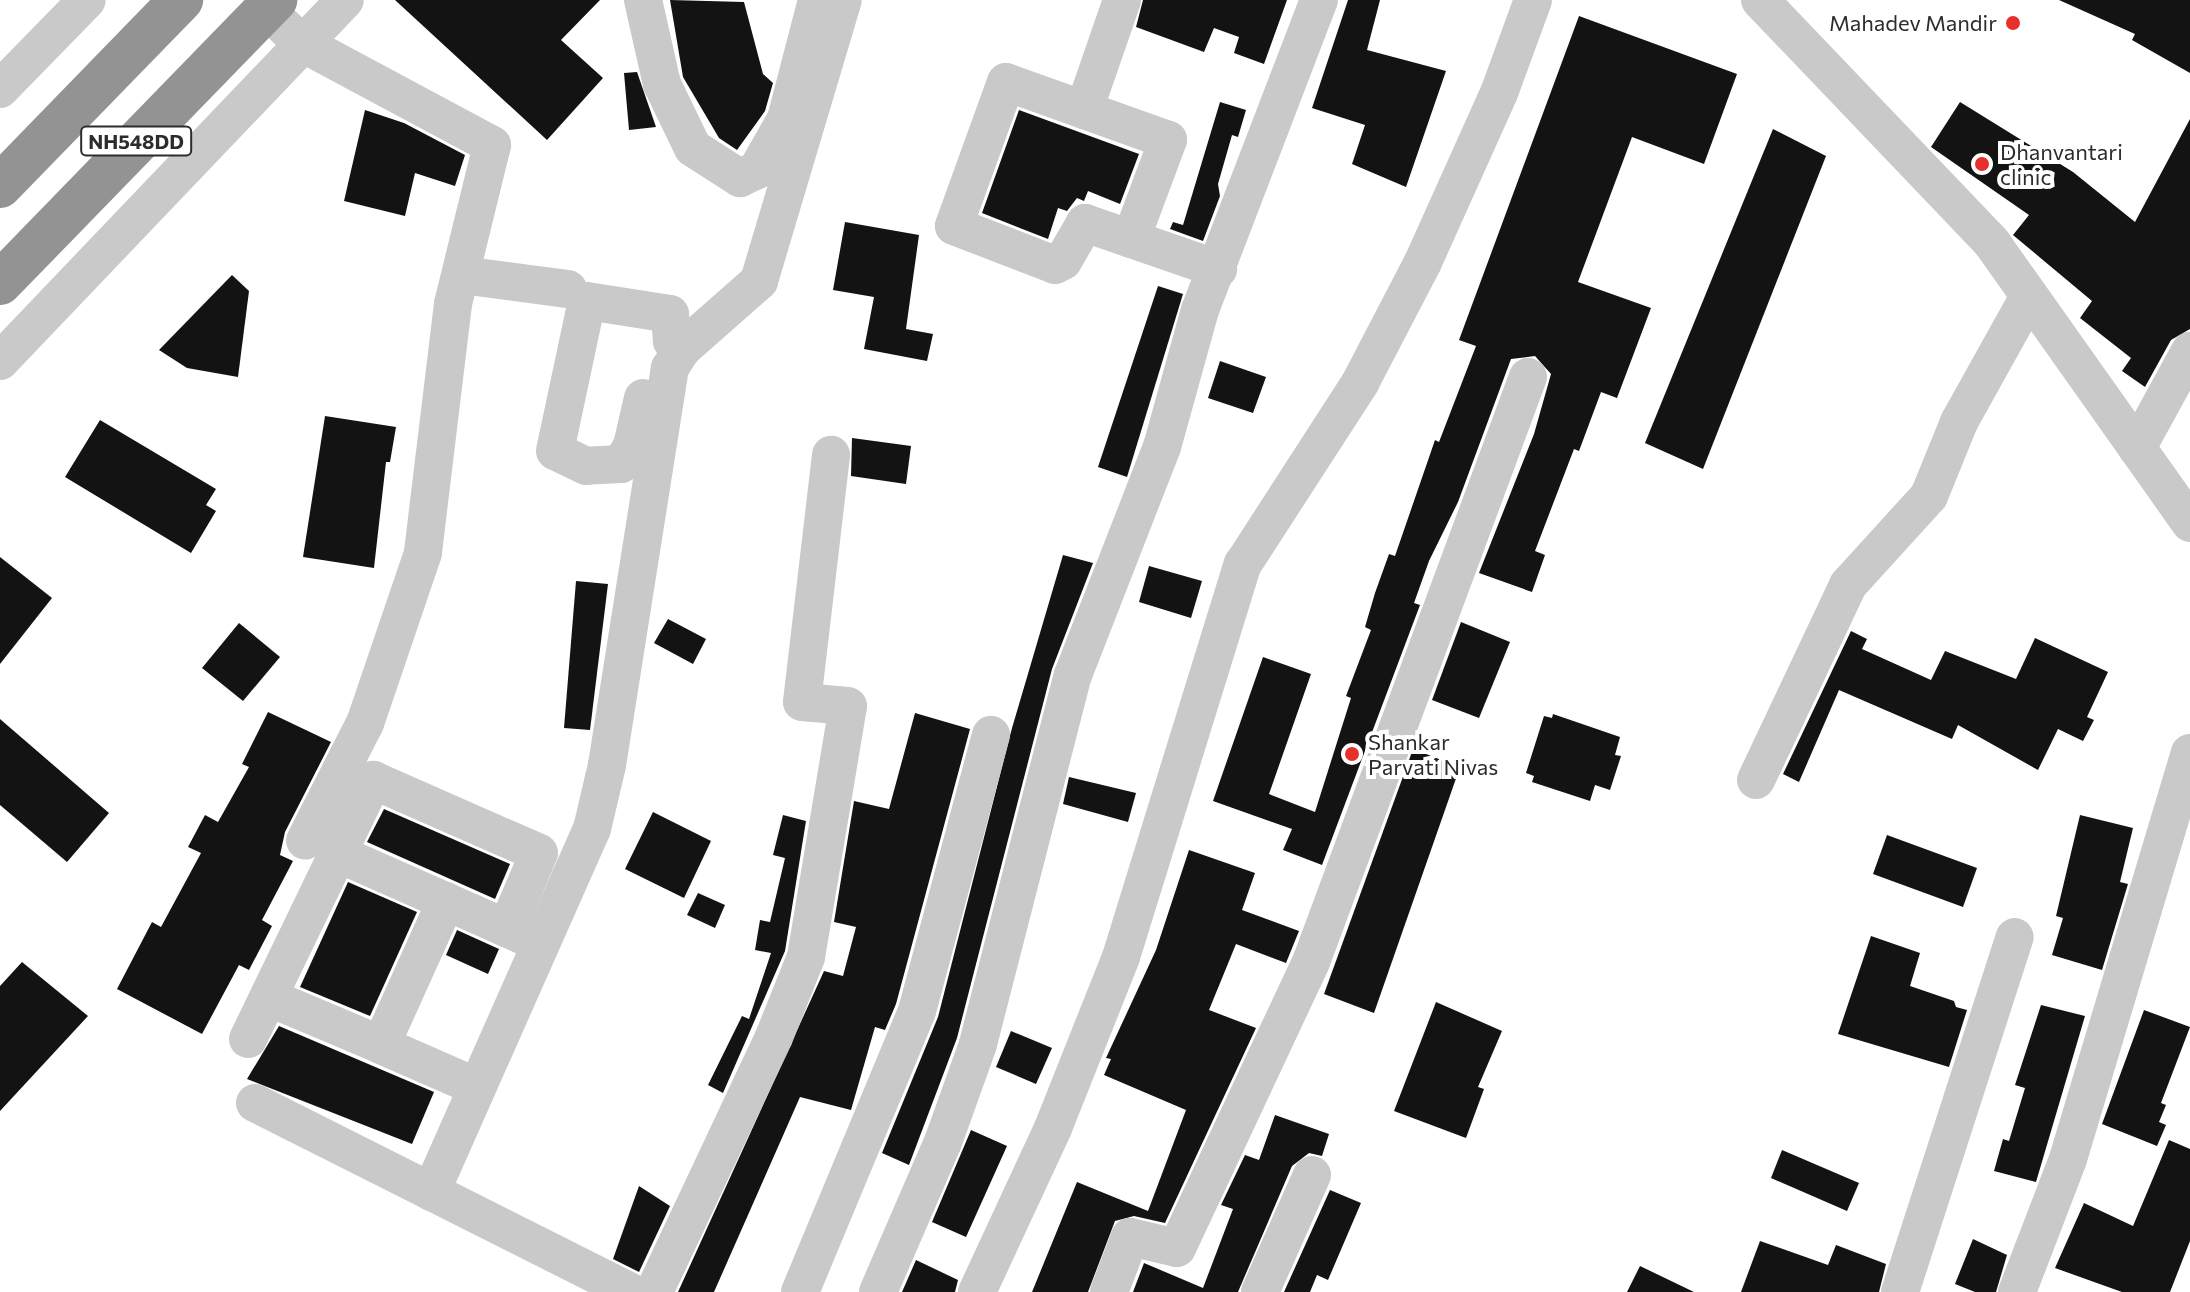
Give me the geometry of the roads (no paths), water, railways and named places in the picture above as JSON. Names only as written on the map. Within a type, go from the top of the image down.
[{"type":"highway","name":"NH548DD","points":[[0,186],[181,0]]},
{"type":"highway","name":"NH548DD","points":[[0,283],[270,5]]},
{"type":"street","points":[[0,89],[87,0]]},
{"type":"street","points":[[0,361],[300,42],[345,0]]},
{"type":"street","points":[[643,0],[662,84],[693,148],[740,178],[757,170],[786,119],[817,0]]},
{"type":"street","points":[[524,935],[592,829],[607,765],[670,368],[677,345],[759,281],[843,0]]},
{"type":"street","points":[[1084,110],[1122,0]]},
{"type":"street","points":[[878,1292],[943,1142],[978,1044],[1073,675],[1162,447],[1200,310],[1319,0]]},
{"type":"street","points":[[977,1292],[1053,1128],[1121,957],[1243,564],[1360,383],[1423,262],[1499,93],[1533,0]]},
{"type":"street","points":[[1760,0],[1992,243],[2190,523]]},
{"type":"street","points":[[248,1039],[270,998],[423,553],[461,275],[492,145],[300,42],[270,5]]},
{"type":"street","points":[[1131,239],[1168,140],[1006,82],[953,223],[1055,265],[1063,261],[1083,223],[1218,269]]},
{"type":"street","points":[[461,275],[568,289]]},
{"type":"street","points":[[1756,780],[1848,585],[1929,496],[1959,422],[2029,296]]},
{"type":"street","points":[[2137,448],[2190,351]]},
{"type":"street","points":[[1109,1292],[1130,1237],[1177,1248],[1311,962],[1528,377]]},
{"type":"street","points":[[654,1292],[774,1037],[806,957],[848,706],[802,702],[831,455]]},
{"type":"street","points":[[800,1292],[917,1011],[991,735]]},
{"type":"street","points":[[2017,1292],[2068,1159],[2190,753]]},
{"type":"street","points":[[322,848],[373,780],[539,853],[524,935],[477,1087],[431,1192]]},
{"type":"street","points":[[322,848],[524,935]]},
{"type":"street","points":[[381,1045],[446,901]]},
{"type":"street","points":[[1900,1292],[2015,937]]},
{"type":"street","points":[[270,998],[477,1087]]},
{"type":"street","points":[[255,1103],[628,1292]]},
{"type":"street","points":[[1260,1292],[1312,1175]]},
{"type":"place","name":"Mahadev Mandir","points":[[2013,23]]},
{"type":"place","name":"Dhanvantari clinic","points":[[1982,164]]},
{"type":"place","name":"Shankar Parvati Nivas","points":[[1352,754]]}]
